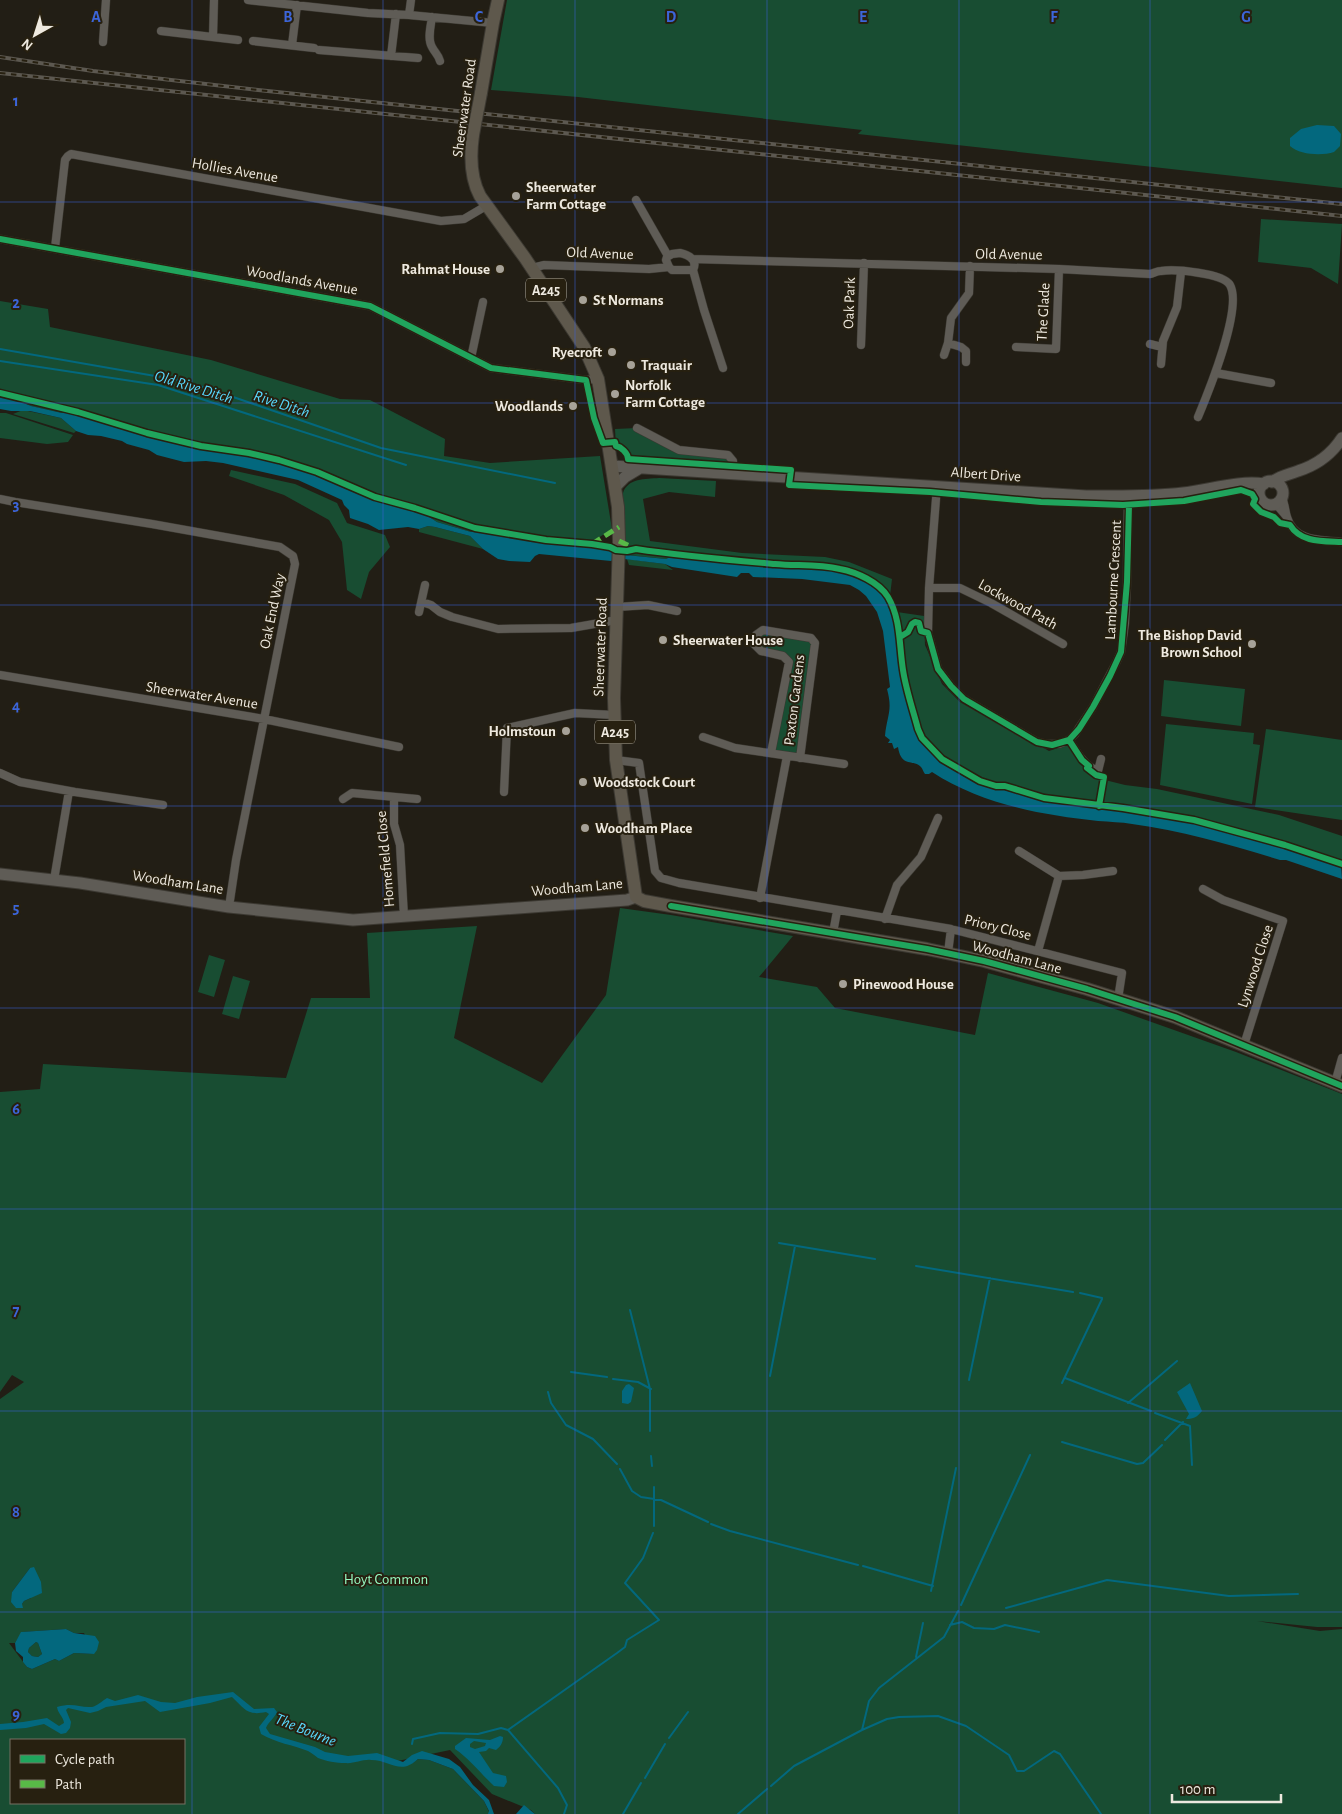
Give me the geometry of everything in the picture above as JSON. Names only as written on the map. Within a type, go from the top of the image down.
[{"type":"main road","name":"Sheerwater Road","points":[[498,0],[473,135],[472,172],[476,188],[486,206],[532,268],[584,347],[598,379],[618,507],[619,565],[614,715],[616,760],[636,897]]},
{"type":"main road","name":"Woodham Lane","points":[[636,897],[662,905],[833,933],[984,961],[1175,1017],[1339,1084]]},
{"type":"street","points":[[103,42],[106,0]]},
{"type":"street","points":[[213,37],[214,0]]},
{"type":"street","points":[[248,0],[281,2],[368,13],[493,23]]},
{"type":"street","points":[[409,15],[411,0]]},
{"type":"street","points":[[292,45],[296,5]]},
{"type":"street","points":[[391,56],[396,14]]},
{"type":"street","points":[[432,17],[430,41],[438,54],[439,61]]},
{"type":"street","points":[[104,25],[114,26]]},
{"type":"street","points":[[161,31],[238,40]]},
{"type":"street","points":[[253,41],[418,58]]},
{"type":"street","name":"Hollies Avenue","points":[[55,248],[65,160],[70,154],[442,221],[464,219],[486,206]]},
{"type":"street","points":[[636,200],[668,256],[666,260],[668,268]]},
{"type":"street","name":"Woodlands Avenue","points":[[0,239],[370,306],[496,369],[586,380],[598,379]]},
{"type":"street","name":"Old Avenue","points":[[668,256],[680,254],[692,258],[1059,268],[1150,274],[1161,271],[1220,277],[1231,287],[1230,320],[1216,373],[1198,417]]},
{"type":"street","points":[[692,258],[695,265],[693,270],[708,325],[723,368]]},
{"type":"street","name":"Oak Park","points":[[861,345],[864,263]]},
{"type":"street","name":"Old Avenue","points":[[532,268],[544,265],[693,270]]},
{"type":"street","points":[[944,355],[948,343],[951,318],[969,293],[970,266]]},
{"type":"street","name":"The Glade","points":[[1016,347],[1056,349],[1059,268]]},
{"type":"street","points":[[1161,364],[1162,347],[1177,307],[1181,272]]},
{"type":"street","points":[[471,358],[483,302]]},
{"type":"street","points":[[948,343],[960,346],[966,350],[966,362]]},
{"type":"street","points":[[1150,344],[1162,347]]},
{"type":"street","points":[[1216,373],[1271,383]]},
{"type":"street","points":[[637,428],[679,450],[728,455],[732,461],[734,475]]},
{"type":"street","points":[[1342,438],[1328,456],[1309,467],[1293,473],[1273,491],[1295,532],[1303,537],[1342,542]]},
{"type":"street","name":"Albert Drive","points":[[612,466],[1086,496],[1128,497],[1183,493],[1236,485],[1273,491]]},
{"type":"street","points":[[615,487],[625,477],[640,468]]},
{"type":"street","points":[[936,486],[928,633],[938,669],[964,699],[1037,742],[1052,745],[1069,740],[1085,763],[1094,770],[1098,771],[1101,759]]},
{"type":"street","name":"Lambourne Crescent","points":[[1069,740],[1079,730],[1093,707],[1121,652],[1127,582],[1128,497]]},
{"type":"street","name":"Oak End Way","points":[[0,498],[280,547],[292,556],[296,564],[236,860],[229,907]]},
{"type":"street","points":[[419,612],[425,585]]},
{"type":"street","name":"Lockwood Path","points":[[929,588],[960,588],[991,603],[1063,644]]},
{"type":"street","points":[[422,602],[432,605],[440,612],[452,617],[498,628],[571,628],[648,604],[677,611]]},
{"type":"street","name":"Paxton Gardens","points":[[771,753],[789,662],[783,656],[761,651],[754,644],[756,635],[763,630],[811,638],[815,643],[800,758]]},
{"type":"street","name":"Sheerwater Avenue","points":[[0,675],[264,719],[399,746]]},
{"type":"street","points":[[504,792],[508,728],[575,713],[614,715]]},
{"type":"street","name":"Paxton Gardens","points":[[703,737],[735,748],[844,764]]},
{"type":"street","name":"Paxton Gardens","points":[[760,898],[787,756]]},
{"type":"street","points":[[616,760],[639,763],[655,871],[661,878],[679,884],[837,911],[833,933]]},
{"type":"street","points":[[0,773],[20,782],[163,805]]},
{"type":"street","points":[[54,880],[69,791]]},
{"type":"street","name":"Homefield Close","points":[[343,798],[352,793],[416,800]]},
{"type":"street","name":"Homefield Close","points":[[394,798],[394,824],[400,846],[404,917]]},
{"type":"street","points":[[885,919],[897,885],[921,857],[938,818]]},
{"type":"street","points":[[1019,852],[1058,876],[1113,871]]},
{"type":"street","name":"Woodham Lane","points":[[0,874],[89,884],[229,907],[353,920],[628,900],[636,897]]},
{"type":"street","name":"Priory Close","points":[[1038,951],[1058,876]]},
{"type":"street","name":"Lynwood Close","points":[[1203,890],[1223,900],[1283,921],[1244,1045]]},
{"type":"street","name":"Priory Close","points":[[837,911],[951,929],[1122,973],[1118,999]]},
{"type":"street","points":[[948,953],[951,929]]},
{"type":"street","points":[[1339,1084],[1342,1058]]},
{"type":"green space","points":[[507,0],[1342,0],[1342,188],[858,134],[862,130],[578,97],[491,90]]},
{"type":"green space","points":[[1261,219],[1342,224],[1338,284],[1311,268],[1258,262]]},
{"type":"green space","points":[[0,301],[48,309],[50,327],[211,360],[340,399],[370,400],[445,439],[444,456],[490,463],[600,456],[612,529],[592,542],[545,538],[476,526],[476,530],[471,532],[437,522],[423,513],[424,509],[375,494],[318,470],[278,457],[250,451],[201,445],[79,410],[77,413],[62,413],[31,406],[10,397],[9,393],[0,392]]},
{"type":"green space","points":[[23,410],[61,418],[76,431],[74,433],[13,414]]},
{"type":"green space","points":[[0,413],[6,413],[73,435],[68,442],[47,444],[0,438]]},
{"type":"green space","points":[[637,428],[669,445],[722,454],[729,460],[728,466],[628,459],[624,451],[616,446],[615,429]]},
{"type":"green space","points":[[231,470],[295,484],[337,503],[347,523],[385,535],[390,547],[369,572],[361,599],[347,590],[342,542],[329,520],[284,495],[229,476]]},
{"type":"green space","points":[[643,479],[716,481],[715,497],[669,492],[643,499],[650,541],[742,553],[825,557],[849,562],[892,579],[890,596],[874,582],[858,573],[840,567],[671,552],[672,556],[666,559],[627,555],[623,535],[623,493],[625,488],[633,482]]},
{"type":"green space","points":[[428,526],[470,536],[483,549],[419,532],[419,529]]},
{"type":"green space","points":[[627,559],[665,564],[673,570],[629,565]]},
{"type":"green space","points":[[897,612],[924,616],[925,645],[942,684],[960,702],[1049,751],[1067,745],[1101,779],[1097,804],[1045,796],[1008,784],[995,783],[982,779],[943,758],[924,738],[921,731],[905,673],[903,644]]},
{"type":"green space","points":[[763,630],[815,643],[800,758],[771,753],[789,662],[761,651],[754,644]]},
{"type":"green space","points":[[1164,680],[1245,689],[1241,726],[1161,716]]},
{"type":"green space","points":[[1166,724],[1254,733],[1253,744],[1260,745],[1252,804],[1160,785]]},
{"type":"green space","points":[[1266,729],[1342,740],[1342,820],[1255,807]]},
{"type":"green space","points":[[1105,780],[1279,815],[1342,836],[1342,863],[1284,842],[1223,825],[1162,812],[1101,804]]},
{"type":"green space","name":"Hoyt Common","points":[[620,908],[793,936],[759,977],[817,987],[835,1008],[975,1035],[988,973],[1098,1003],[1236,1052],[1342,1094],[1342,1627],[1317,1627],[1257,1621],[1320,1631],[1342,1629],[1342,1814],[535,1814],[531,1810],[492,1794],[450,1750],[388,1763],[413,1763],[418,1759],[429,1760],[453,1769],[484,1801],[490,1814],[0,1814],[0,1399],[24,1382],[12,1375],[0,1392],[0,1092],[40,1089],[43,1064],[286,1078],[311,998],[370,998],[367,933],[477,926],[454,1038],[542,1083],[606,995]],"holes":[[[30,1568],[31,1598],[22,1604],[12,1592]],[[66,1629],[74,1633],[84,1633],[94,1654],[74,1653],[59,1661],[55,1659],[32,1669],[27,1667],[9,1643],[15,1643],[22,1632]]]},
{"type":"green space","points":[[209,955],[225,960],[214,997],[198,992]]},
{"type":"green space","points":[[233,976],[250,981],[239,1019],[222,1014]]},
{"type":"green space","points":[[36,1642],[42,1654],[38,1657],[32,1656],[28,1652],[29,1648]]},
{"type":"water","points":[[1317,125],[1334,126],[1341,134],[1340,146],[1334,152],[1311,154],[1290,146],[1290,138],[1301,129]]},
{"type":"water","points":[[0,396],[10,397],[31,406],[62,413],[77,413],[186,444],[285,463],[317,473],[375,498],[420,511],[437,522],[471,532],[476,530],[545,541],[610,548],[616,554],[666,559],[672,556],[741,565],[823,568],[858,575],[885,597],[895,625],[904,684],[917,730],[923,741],[941,761],[963,776],[993,787],[1038,799],[1193,821],[1300,851],[1341,865],[1342,879],[1286,860],[1188,835],[1128,823],[1055,815],[1012,806],[971,792],[932,772],[925,774],[918,765],[902,758],[898,747],[894,749],[892,743],[888,743],[890,740],[885,736],[890,708],[887,689],[890,687],[883,631],[877,612],[866,596],[850,585],[802,579],[753,577],[749,573],[741,573],[737,577],[672,567],[665,564],[616,558],[611,561],[539,554],[530,562],[498,559],[483,549],[470,536],[428,526],[419,529],[408,527],[379,530],[350,518],[349,510],[342,500],[298,480],[223,463],[206,461],[184,462],[157,455],[149,450],[122,441],[76,431],[61,418],[30,411],[0,409]]},
{"type":"water","points":[[1190,1383],[1202,1411],[1191,1419],[1186,1419],[1189,1414],[1177,1392]]},
{"type":"water","points":[[629,1384],[634,1388],[631,1402],[628,1404],[622,1403],[622,1391]]},
{"type":"water","points":[[34,1567],[41,1582],[42,1593],[24,1601],[22,1604],[23,1608],[16,1608],[11,1602],[12,1592],[30,1568]]},
{"type":"water","points":[[66,1629],[74,1633],[95,1636],[99,1642],[94,1654],[74,1653],[59,1661],[55,1659],[32,1669],[27,1667],[23,1662],[23,1657],[16,1651],[15,1643],[21,1632]],"holes":[[[36,1642],[42,1654],[38,1657],[32,1656],[28,1652],[29,1648]]]},
{"type":"water","points":[[233,1692],[254,1709],[274,1708],[277,1712],[266,1728],[270,1734],[315,1747],[325,1752],[348,1756],[377,1753],[403,1762],[412,1755],[422,1751],[449,1759],[460,1767],[473,1785],[489,1800],[494,1814],[488,1814],[489,1811],[484,1801],[453,1769],[429,1760],[418,1759],[412,1764],[400,1767],[378,1761],[368,1760],[348,1763],[321,1759],[308,1751],[273,1740],[261,1734],[259,1727],[269,1714],[266,1712],[250,1712],[232,1697],[160,1712],[145,1701],[106,1707],[90,1713],[68,1708],[66,1710],[71,1722],[70,1728],[66,1733],[61,1734],[44,1724],[26,1728],[0,1730],[0,1724],[47,1718],[59,1726],[64,1723],[57,1707],[72,1705],[92,1707],[107,1698],[115,1701],[138,1695],[161,1702],[175,1703],[197,1697]]},
{"type":"water","points":[[500,1736],[503,1737],[501,1745],[496,1750],[489,1748],[486,1751],[479,1752],[493,1773],[506,1776],[507,1782],[504,1787],[494,1786],[471,1762],[455,1749],[455,1746],[466,1738],[490,1740]],"holes":[[[474,1741],[486,1743],[485,1746],[475,1749],[470,1747],[470,1744]]]},
{"type":"water","points":[[524,1805],[535,1814],[516,1814]]},
{"type":"waterway","name":"Rive Ditch","points":[[0,349],[178,380],[210,389],[381,448],[555,483]]},
{"type":"waterway","name":"Old Rive Ditch","points":[[0,361],[158,385],[406,465]]},
{"type":"waterway","points":[[779,1243],[875,1259]]},
{"type":"waterway","points":[[770,1376],[795,1246]]},
{"type":"waterway","points":[[916,1266],[1073,1292]]},
{"type":"waterway","points":[[969,1380],[990,1278]]},
{"type":"waterway","points":[[1080,1293],[1102,1298]]},
{"type":"waterway","points":[[1062,1383],[1102,1299]]},
{"type":"waterway","points":[[630,1310],[650,1389],[650,1431]]},
{"type":"waterway","points":[[1128,1403],[1177,1361]]},
{"type":"waterway","points":[[571,1372],[607,1377]]},
{"type":"waterway","points":[[1065,1378],[1151,1411]]},
{"type":"waterway","points":[[613,1379],[638,1382],[651,1389]]},
{"type":"waterway","points":[[548,1392],[551,1403],[566,1425],[593,1439],[617,1464]]},
{"type":"waterway","points":[[1155,1413],[1190,1426],[1192,1465]]},
{"type":"waterway","points":[[1165,1440],[1183,1422]]},
{"type":"waterway","points":[[1062,1442],[1137,1464],[1143,1463],[1162,1445]]},
{"type":"waterway","points":[[961,1605],[1030,1455]]},
{"type":"waterway","points":[[651,1456],[652,1466]]},
{"type":"waterway","points":[[931,1591],[956,1468]]},
{"type":"waterway","points":[[620,1469],[632,1491],[641,1497],[661,1500],[708,1522]]},
{"type":"waterway","points":[[654,1487],[654,1526]]},
{"type":"waterway","points":[[711,1524],[730,1531],[858,1565]]},
{"type":"waterway","points":[[508,1730],[625,1647],[627,1640],[659,1620],[625,1583],[643,1558],[653,1533]]},
{"type":"waterway","points":[[863,1566],[933,1586]]},
{"type":"waterway","points":[[1006,1608],[1107,1580],[1229,1596],[1298,1594]]},
{"type":"waterway","points":[[862,1730],[869,1701],[879,1688],[944,1637],[958,1611]]},
{"type":"waterway","points":[[950,1625],[962,1622],[974,1628],[994,1629],[1005,1625],[1039,1632]]},
{"type":"waterway","points":[[916,1657],[923,1623]]},
{"type":"waterway","points":[[669,1738],[688,1712]]},
{"type":"waterway","points":[[771,1786],[794,1766],[887,1719],[938,1716],[966,1726],[1009,1755],[1017,1771],[1024,1771],[1054,1751],[1060,1754],[1101,1814]]},
{"type":"waterway","points":[[412,1744],[413,1739],[440,1733],[478,1734],[501,1728],[508,1730],[558,1788],[567,1805],[564,1814]]},
{"type":"waterway","points":[[645,1778],[665,1744]]},
{"type":"waterway","points":[[623,1814],[641,1783]]},
{"type":"waterway","points":[[738,1814],[767,1789]]},
{"type":"railway","points":[[0,57],[93,71],[258,90],[1342,204]]},
{"type":"railway","points":[[0,73],[1342,216]]},
{"type":"marked path","points":[[592,544],[619,527]]},
{"type":"marked path","points":[[619,541],[636,549]]},
{"type":"cycle path","points":[[0,239],[370,306],[491,368],[586,380],[594,418],[603,443],[615,442],[616,446],[626,453],[628,459],[791,470],[789,485],[930,492],[1041,502],[1123,505],[1184,501],[1241,490],[1252,494],[1255,499],[1253,504],[1261,512],[1274,517],[1280,523],[1290,525],[1300,535],[1313,540],[1342,542]]},
{"type":"cycle path","points":[[0,393],[78,412],[147,433],[201,446],[249,453],[279,460],[317,472],[375,497],[475,528],[546,540],[592,544],[616,550],[627,551],[636,549],[783,565],[824,566],[853,573],[873,582],[884,592],[892,605],[899,632],[904,677],[918,729],[922,738],[942,759],[980,781],[996,786],[1005,786],[1044,798],[1123,808],[1194,820],[1285,845],[1342,864]]},
{"type":"cycle path","points":[[900,637],[908,632],[912,624],[915,622],[919,623],[921,631],[928,633],[938,669],[964,699],[1037,742],[1052,745],[1069,740],[1079,729],[1093,707],[1121,652],[1127,582],[1129,505]]},
{"type":"cycle path","points":[[1069,740],[1082,760],[1089,766],[1087,768],[1096,775],[1104,777],[1099,806]]},
{"type":"cycle path","points":[[671,906],[927,949],[984,961],[1087,989],[1175,1017],[1342,1086]]},
{"type":"place","name":"Sheerwater Farm Cottage","points":[[516,196]]},
{"type":"place","name":"Rahmat House","points":[[500,269]]},
{"type":"place","name":"St Normans","points":[[583,300]]},
{"type":"place","name":"Ryecroft","points":[[612,352]]},
{"type":"place","name":"Traquair","points":[[631,365]]},
{"type":"place","name":"Norfolk Farm Cottage","points":[[615,394]]},
{"type":"place","name":"Woodlands","points":[[573,406]]},
{"type":"place","name":"Sheerwater House","points":[[663,640]]},
{"type":"place","name":"The Bishop David Brown School","points":[[1252,644]]},
{"type":"place","name":"Holmstoun","points":[[566,731]]},
{"type":"place","name":"Woodstock Court","points":[[583,782]]},
{"type":"place","name":"Woodham Place","points":[[585,828]]},
{"type":"place","name":"Pinewood House","points":[[843,984]]},
{"type":"water label","name":"The Bourne","points":[[306,1729]]}]
